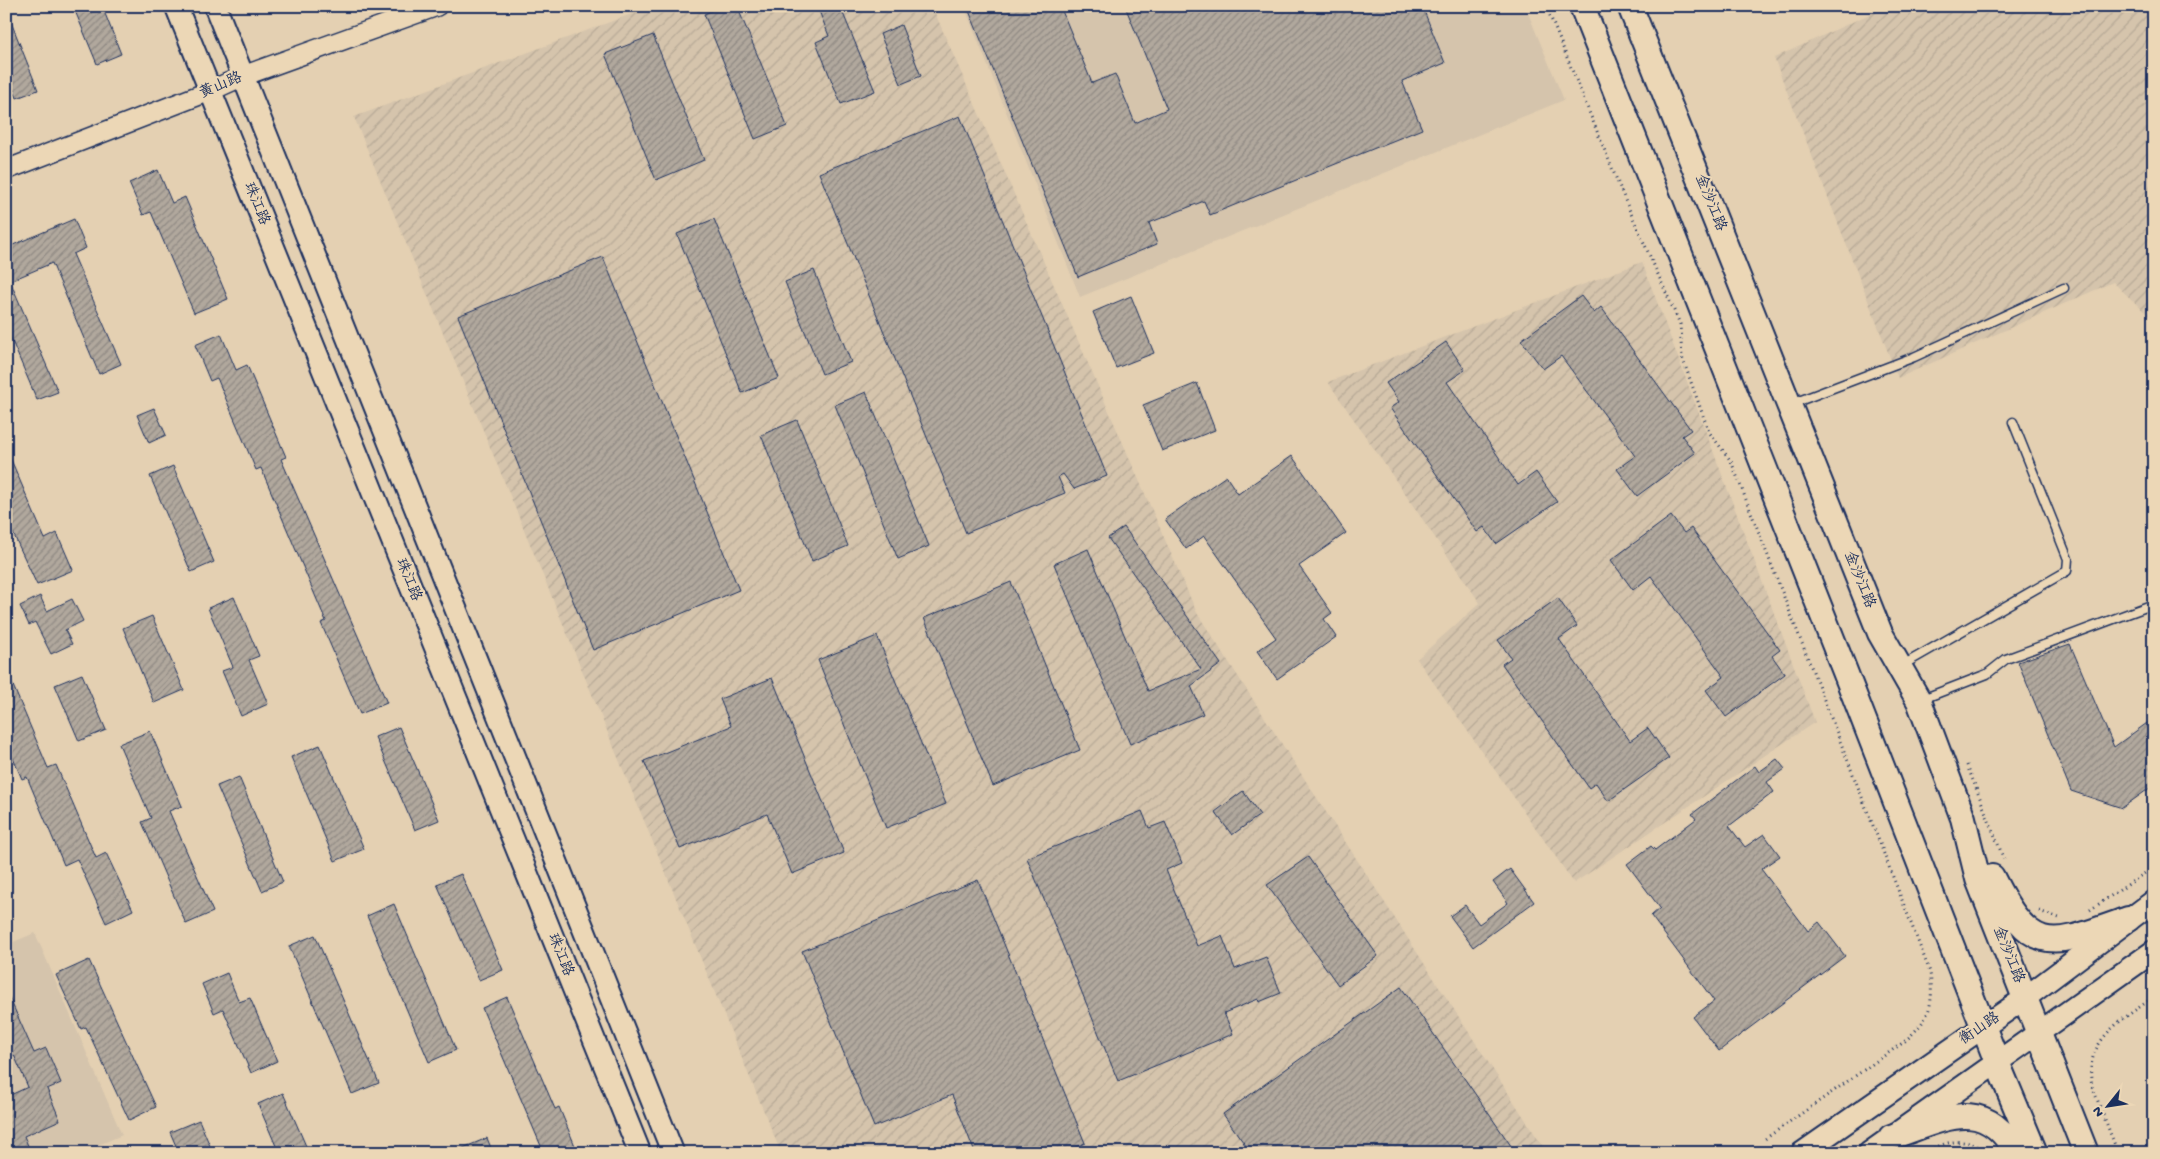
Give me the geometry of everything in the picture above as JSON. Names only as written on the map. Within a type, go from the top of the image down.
[{"type":"main road","name":"珠江路","points":[[176,6],[640,1153]]},
{"type":"main road","points":[[214,6],[672,1153]]},
{"type":"main road","points":[[1582,6],[1844,668],[1983,1027],[2035,1153]]},
{"type":"main road","name":"金沙江路","points":[[1630,6],[1880,633],[1919,701],[1962,818],[1978,879],[2086,1153]]},
{"type":"main road","points":[[1962,818],[2004,902],[2024,929],[2045,939],[2066,939],[2128,919]]},
{"type":"main road","name":"衡山路","points":[[1802,1153],[2025,998],[2154,901]]},
{"type":"main road","points":[[1869,1153],[2154,951]]},
{"type":"main road","points":[[1891,1137],[1952,1117],[1975,1116],[1989,1120],[2006,1133],[2017,1153]]},
{"type":"street","name":"黄山路","points":[[6,170],[210,91],[243,76],[437,6]]},
{"type":"lane","points":[[1789,405],[1914,357],[2064,288]]},
{"type":"lane","points":[[1899,667],[2067,571],[2068,559],[2013,422]]},
{"type":"lane","points":[[1919,701],[1987,674],[2006,659],[2154,604]]},
{"type":"path","points":[[1546,6],[1625,200],[1680,324],[1682,357],[1709,432],[1731,461],[1930,972],[1932,991],[1928,1014],[1920,1027],[1904,1042],[1762,1141]]},
{"type":"path","points":[[1965,763],[2006,862]]},
{"type":"path","points":[[2088,912],[2154,867]]},
{"type":"path","points":[[2037,910],[2059,918],[2068,919]]},
{"type":"path","points":[[2118,1153],[2092,1086],[2090,1075],[2095,1048],[2111,1028],[2154,996]]},
{"type":"path","points":[[1925,1153],[1944,1143],[1958,1141],[1978,1145],[1990,1153]]},
{"type":"shaded area","points":[[653,6],[932,6],[1197,613],[1547,1153],[781,1153],[354,117]]},
{"type":"shaded area","points":[[964,6],[1525,6],[1564,100],[1080,297]]},
{"type":"shaded area","points":[[1887,6],[2154,6],[2154,313],[2149,316],[2113,282],[1898,378],[1774,58]]},
{"type":"shaded area","points":[[1642,262],[1815,722],[1574,883],[1417,659],[1480,603],[1328,382]]},
{"type":"shaded area","points":[[35,933],[122,1135],[80,1153],[6,1153],[6,945]]},
{"type":"building","points":[[73,6],[102,6],[121,54],[97,64]]},
{"type":"building","points":[[722,6],[737,6],[787,126],[755,139],[704,14]]},
{"type":"building","points":[[817,6],[840,6],[875,91],[841,104],[816,42],[829,36]]},
{"type":"building","points":[[967,6],[1060,6],[1092,83],[1115,74],[1135,123],[1167,109],[1125,6],[1422,6],[1445,63],[1402,81],[1422,129],[1210,215],[1204,201],[1149,223],[1157,244],[1078,277]]},
{"type":"building","points":[[7,12],[38,90],[17,98],[6,72]]},
{"type":"building","points":[[901,25],[921,76],[901,84],[880,34]]},
{"type":"building","points":[[653,35],[704,160],[656,180],[605,54]]},
{"type":"building","points":[[960,116],[1107,476],[1074,489],[1063,474],[1058,477],[1065,493],[966,533],[819,173]]},
{"type":"building","points":[[158,170],[172,203],[185,197],[228,299],[194,313],[151,212],[143,215],[129,183]]},
{"type":"building","points":[[74,219],[86,248],[73,254],[121,364],[99,374],[52,263],[10,281],[58,392],[37,400],[6,327],[6,248]]},
{"type":"building","points":[[714,219],[779,378],[742,393],[677,234]]},
{"type":"building","points":[[603,257],[739,590],[593,650],[458,316]]},
{"type":"building","points":[[814,270],[851,362],[822,374],[785,282]]},
{"type":"building","points":[[1131,296],[1154,353],[1116,368],[1093,312]]},
{"type":"building","points":[[1581,296],[1594,313],[1601,307],[1691,430],[1682,436],[1695,453],[1637,496],[1617,469],[1635,456],[1561,356],[1543,369],[1521,340]]},
{"type":"building","points":[[221,334],[236,370],[247,365],[286,457],[281,459],[387,703],[360,714],[321,623],[326,621],[261,468],[256,470],[217,378],[210,381],[195,345]]},
{"type":"building","points":[[1446,342],[1465,370],[1447,382],[1518,485],[1536,472],[1557,502],[1496,544],[1484,527],[1477,532],[1390,408],[1399,402],[1386,383]]},
{"type":"building","points":[[1197,383],[1215,430],[1162,451],[1143,405]]},
{"type":"building","points":[[866,392],[929,546],[898,559],[835,405]]},
{"type":"building","points":[[154,408],[166,435],[149,443],[137,415]]},
{"type":"building","points":[[797,420],[848,546],[812,561],[761,435]]},
{"type":"building","points":[[6,448],[45,539],[57,533],[73,570],[37,585],[6,518]]},
{"type":"building","points":[[1292,456],[1346,533],[1299,566],[1332,613],[1324,619],[1336,637],[1277,679],[1257,651],[1276,638],[1204,536],[1186,549],[1165,519],[1226,476],[1238,494]]},
{"type":"building","points":[[173,466],[214,562],[191,572],[150,476]]},
{"type":"building","points":[[1671,516],[1684,533],[1691,528],[1780,650],[1772,656],[1785,674],[1726,717],[1706,690],[1724,677],[1651,576],[1633,590],[1611,560]]},
{"type":"building","points":[[1124,527],[1221,664],[1191,686],[1203,714],[1130,744],[1054,564],[1088,549],[1148,691],[1201,669],[1108,538]]},
{"type":"building","points":[[1011,582],[1080,750],[993,786],[924,618]]},
{"type":"building","points":[[40,596],[47,611],[72,599],[83,621],[65,630],[72,644],[51,654],[35,622],[29,625],[20,606]]},
{"type":"building","points":[[234,597],[259,656],[249,660],[268,704],[241,716],[222,671],[233,667],[208,608]]},
{"type":"building","points":[[1558,598],[1577,626],[1559,639],[1630,741],[1648,728],[1669,758],[1608,801],[1596,783],[1589,788],[1502,664],[1511,658],[1498,640]]},
{"type":"building","points":[[152,616],[184,690],[154,703],[123,628]]},
{"type":"building","points":[[877,636],[946,804],[886,828],[818,660]]},
{"type":"building","points":[[2070,644],[2114,747],[2154,718],[2154,785],[2122,808],[2071,791],[2018,662]]},
{"type":"building","points":[[6,669],[48,768],[56,765],[96,858],[106,853],[133,910],[106,923],[77,859],[64,865],[27,777],[22,779],[6,742]]},
{"type":"building","points":[[82,674],[106,730],[79,741],[55,685]]},
{"type":"building","points":[[772,678],[844,853],[792,874],[767,814],[680,849],[644,761],[731,726],[720,699]]},
{"type":"building","points":[[399,727],[439,820],[415,830],[375,737]]},
{"type":"building","points":[[150,731],[182,806],[169,811],[213,912],[186,924],[142,822],[151,818],[119,744]]},
{"type":"building","points":[[320,745],[364,849],[335,861],[291,757]]},
{"type":"building","points":[[1777,759],[1785,769],[1767,782],[1774,792],[1729,826],[1745,847],[1764,834],[1780,856],[1761,869],[1808,931],[1819,922],[1845,956],[1719,1051],[1693,1017],[1714,1001],[1651,916],[1660,908],[1627,864],[1651,846],[1655,850],[1696,819],[1692,814],[1755,766],[1759,772]]},
{"type":"building","points":[[239,777],[283,882],[262,891],[217,786]]},
{"type":"building","points":[[1243,791],[1260,815],[1232,835],[1215,812]]},
{"type":"building","points":[[1142,811],[1149,828],[1165,822],[1182,863],[1166,870],[1197,946],[1222,936],[1235,969],[1266,957],[1281,993],[1259,1002],[1258,999],[1224,1013],[1233,1034],[1118,1081],[1027,858]]},
{"type":"building","points":[[1308,857],[1378,956],[1338,985],[1267,885]]},
{"type":"building","points":[[1510,869],[1534,902],[1473,947],[1450,916],[1465,905],[1479,924],[1508,903],[1493,882]]},
{"type":"building","points":[[461,874],[503,970],[479,980],[437,884]]},
{"type":"building","points":[[978,880],[1085,1143],[1062,1153],[975,1153],[952,1095],[874,1127],[802,951]]},
{"type":"building","points":[[394,904],[456,1050],[429,1062],[367,916]]},
{"type":"building","points":[[315,935],[379,1083],[352,1094],[289,946]]},
{"type":"building","points":[[89,960],[156,1107],[129,1120],[86,1027],[81,1029],[56,975]]},
{"type":"building","points":[[227,973],[239,1002],[250,998],[277,1061],[251,1073],[223,1009],[214,1013],[202,984]]},
{"type":"building","points":[[1401,987],[1516,1153],[1251,1153],[1223,1114]]},
{"type":"building","points":[[6,990],[34,1053],[46,1048],[61,1083],[47,1089],[60,1120],[24,1136],[31,1153],[6,1153],[6,1097],[28,1087],[14,1055],[6,1058]]},
{"type":"building","points":[[507,997],[555,1109],[559,1107],[578,1153],[544,1153],[482,1008]]},
{"type":"building","points":[[283,1093],[309,1153],[279,1153],[258,1104]]},
{"type":"building","points":[[199,1120],[213,1153],[179,1153],[170,1132]]},
{"type":"building","points":[[487,1138],[493,1153],[451,1153]]}]
